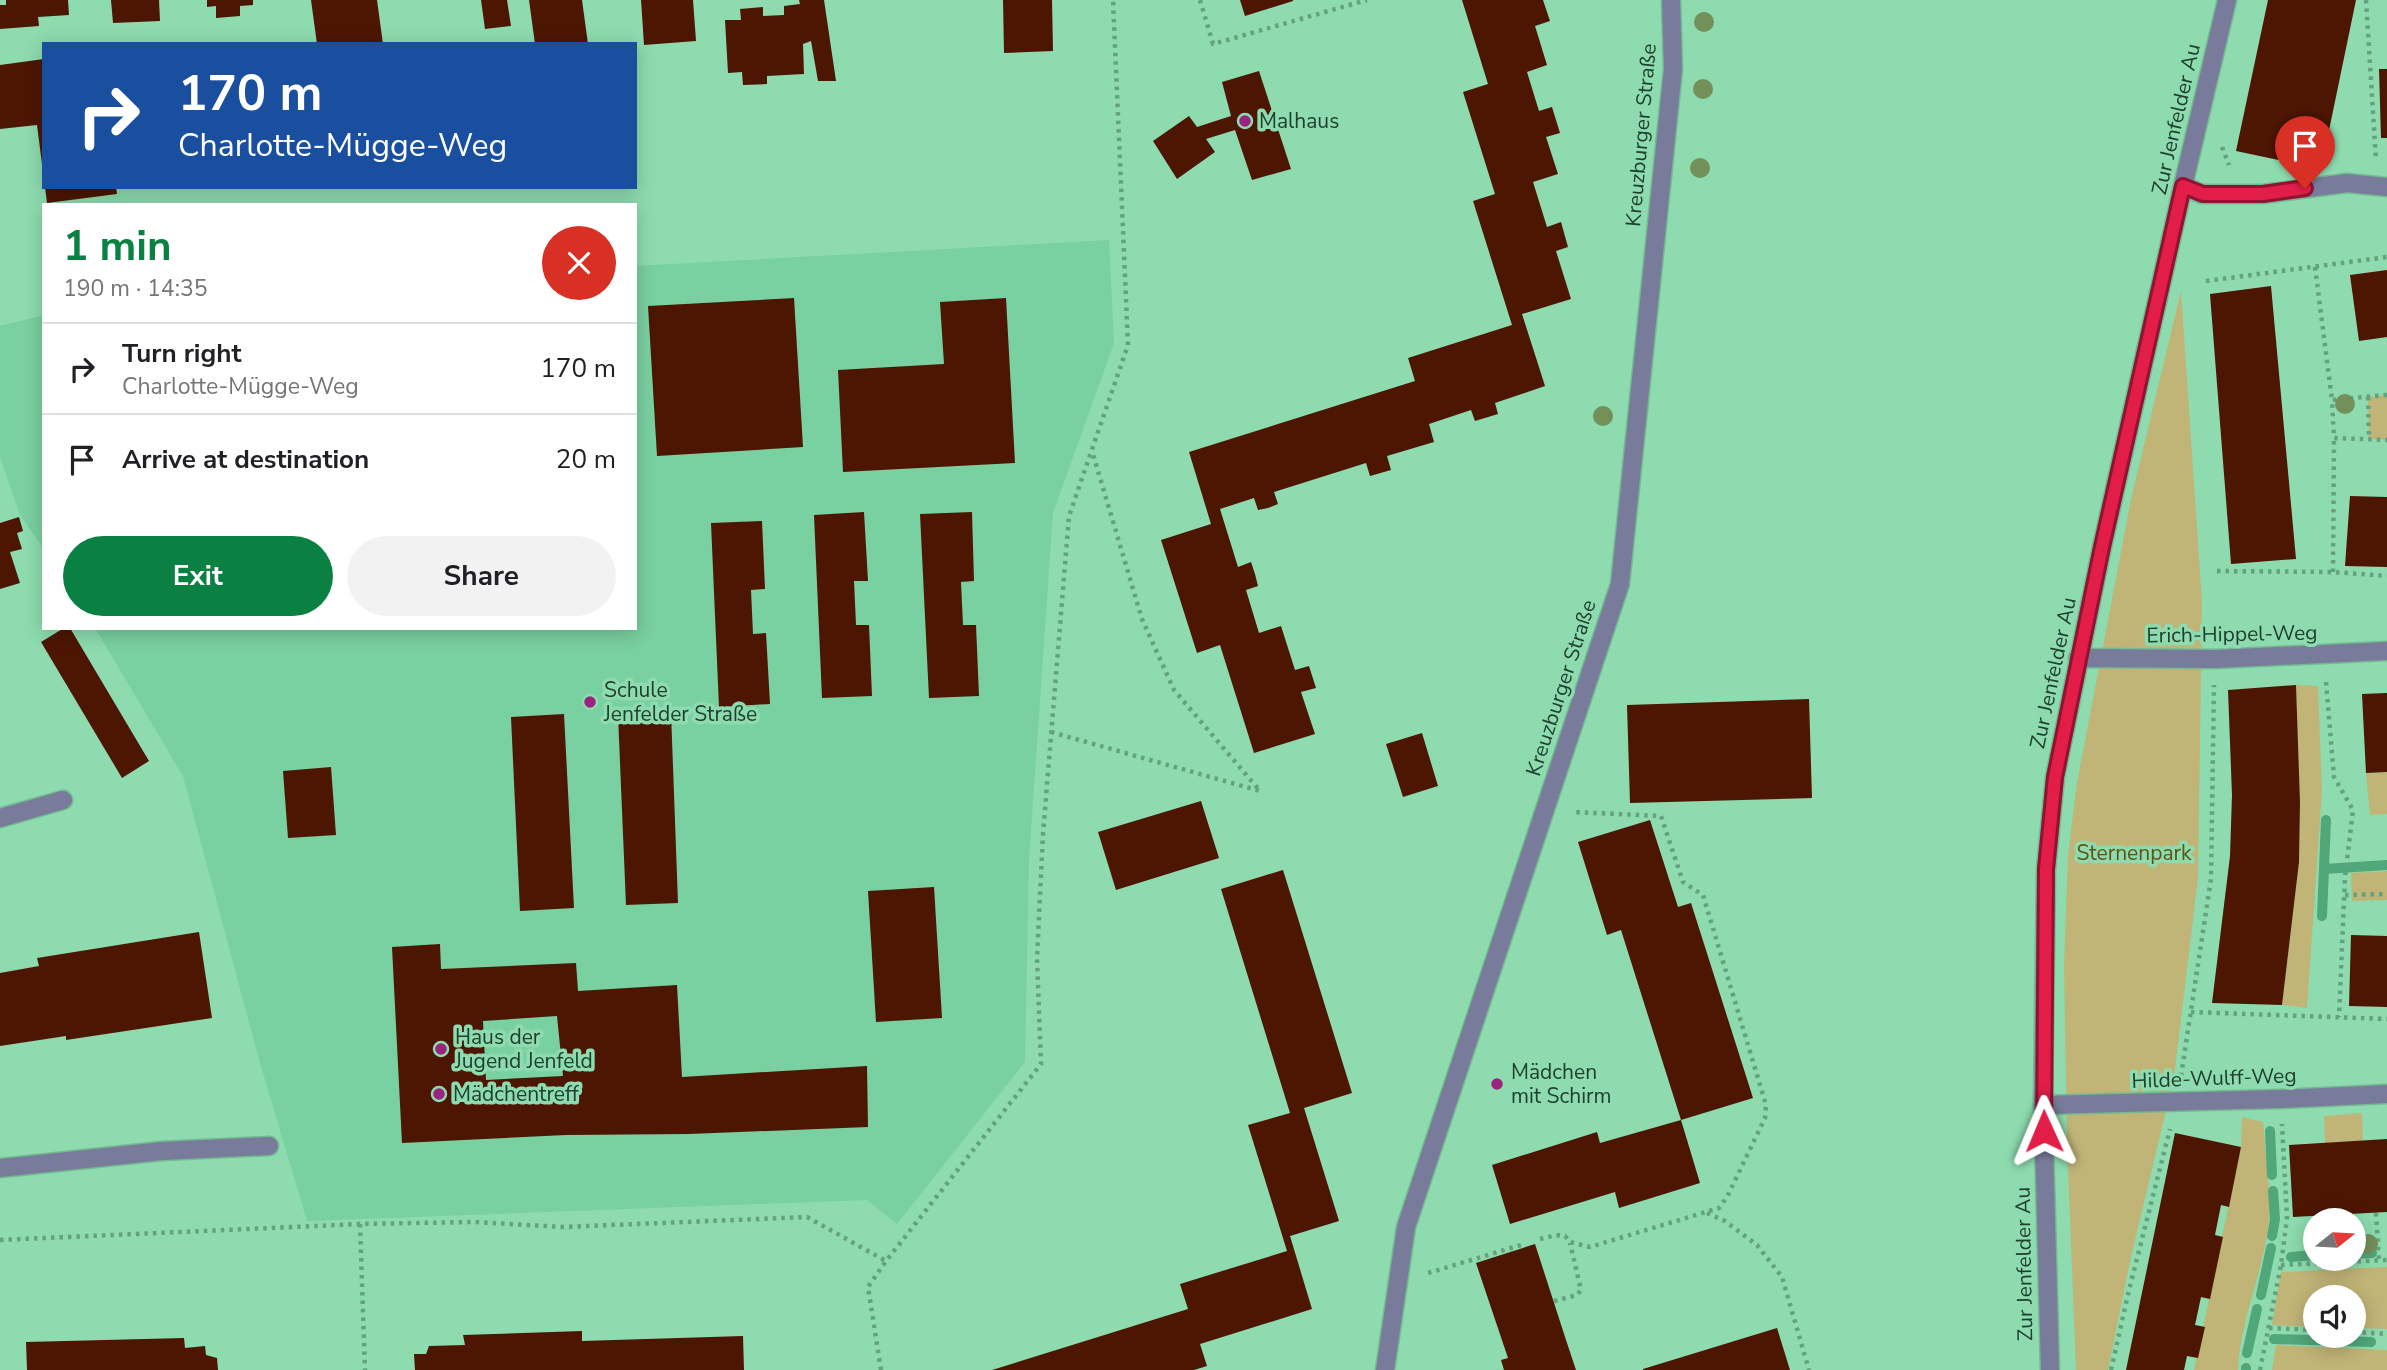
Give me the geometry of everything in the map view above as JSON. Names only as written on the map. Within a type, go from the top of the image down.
[{"type":"street","name":"Kreuzburger Straße","points":[[1385,1370],[1406,1227],[1620,584],[1673,69],[1671,0]]},
{"type":"street","name":"Zur Jenfelder Au","points":[[2050,1370],[2043,1105],[2046,869],[2055,777],[2078,658],[2227,0]]},
{"type":"street","points":[[2183,186],[2203,194],[2263,194],[2347,183],[2382,187]]},
{"type":"street","name":"Erich-Hippel-Weg","points":[[2078,658],[2215,659],[2387,650]]},
{"type":"street","points":[[0,818],[63,800]]},
{"type":"street","name":"Hilde-Wulff-Weg","points":[[2043,1105],[2387,1094]]},
{"type":"street","points":[[0,1168],[162,1151],[269,1146]]},
{"type":"path","points":[[881,1370],[868,1287],[1041,1065],[1037,958],[1042,834],[1069,516],[1128,345],[1112,0]]},
{"type":"path","points":[[1200,0],[1213,44],[1367,0]]},
{"type":"path","points":[[2366,0],[2382,187]]},
{"type":"path","points":[[2225,134],[2222,148],[2227,163],[2234,167]]},
{"type":"path","points":[[2206,281],[2387,257]]},
{"type":"path","points":[[2315,267],[2332,400],[2333,572]]},
{"type":"path","points":[[2332,400],[2387,395]]},
{"type":"path","points":[[2368,397],[2369,439]]},
{"type":"path","points":[[2334,438],[2387,440]]},
{"type":"path","points":[[1051,733],[1260,791],[1174,690],[1142,619],[1092,450]]},
{"type":"path","points":[[2217,571],[2333,572],[2387,576]]},
{"type":"path","points":[[2112,1370],[2129,1290],[2177,1102],[2211,879],[2215,659]]},
{"type":"path","points":[[2326,678],[2334,777],[2353,810],[2345,877],[2339,1017]]},
{"type":"path","points":[[1544,811],[1661,816],[1683,882],[1703,895],[1766,1105],[1765,1118],[1727,1197],[1719,1208],[1590,1247],[1570,1242]]},
{"type":"path","points":[[2345,895],[2387,894]]},
{"type":"path","points":[[2191,1012],[2387,1019]]},
{"type":"path","points":[[2260,1370],[2281,1265],[2287,1218],[2280,1099]]},
{"type":"path","points":[[1706,1212],[1725,1221],[1756,1245],[1782,1277],[1809,1370]]},
{"type":"path","points":[[2376,1213],[2379,1261]]},
{"type":"path","points":[[0,1240],[360,1224],[474,1222],[563,1227],[807,1217],[886,1261]]},
{"type":"path","points":[[360,1224],[365,1370]]},
{"type":"path","points":[[1540,1239],[1556,1235],[1565,1236],[1570,1242],[1581,1290],[1577,1296],[1554,1301]]},
{"type":"path","points":[[1397,1283],[1521,1245]]},
{"type":"path","points":[[2281,1265],[2387,1260]]},
{"type":"path","points":[[2269,1328],[2303,1329]]},
{"type":"path","points":[[2366,1333],[2387,1334]]},
{"type":"shaded area","name":"Schule Jenfelder Straße","points":[[1109,240],[1114,343],[1053,513],[1029,860],[1025,1062],[897,1224],[867,1200],[307,1221],[260,1063],[183,776],[96,630],[637,630],[637,266]]},
{"type":"shaded area","points":[[42,316],[42,546],[20,515],[0,457],[0,326]]},
{"type":"green space","name":"Sternenpark","points":[[2181,291],[2202,602],[2198,878],[2174,1077],[2131,1257],[2108,1370],[2076,1370],[2067,1144],[2064,965],[2068,855],[2077,783],[2131,499]]},
{"type":"green space","points":[[2387,395],[2387,440],[2369,439],[2368,397]]},
{"type":"green space","points":[[2296,685],[2318,686],[2322,791],[2307,1008],[2282,1005],[2299,862]]},
{"type":"green space","points":[[2387,772],[2387,814],[2370,815],[2366,773]]},
{"type":"green space","points":[[2387,871],[2387,900],[2352,901],[2351,873]]},
{"type":"green space","points":[[2362,1113],[2363,1141],[2325,1143],[2324,1116]]},
{"type":"green space","points":[[2242,1117],[2263,1122],[2269,1197],[2266,1239],[2243,1332],[2238,1370],[2194,1370],[2241,1147]]},
{"type":"green space","points":[[2387,1267],[2387,1329],[2366,1328],[2366,1285],[2303,1285],[2303,1326],[2272,1325],[2281,1272],[2366,1271],[2366,1268]]},
{"type":"green space","points":[[2276,1345],[2387,1350],[2387,1370],[2272,1370]]},
{"type":"building","points":[[6,0],[68,0],[69,15],[38,17],[39,26],[0,29],[0,5],[6,5]]},
{"type":"building","points":[[111,0],[159,0],[160,21],[113,23]]},
{"type":"building","points":[[207,0],[253,0],[253,5],[240,6],[240,16],[216,18],[216,6],[207,7]]},
{"type":"building","points":[[311,0],[377,0],[383,42],[317,42]]},
{"type":"building","points":[[481,0],[507,0],[511,26],[485,29]]},
{"type":"building","points":[[529,0],[582,0],[588,42],[535,42]]},
{"type":"building","points":[[641,0],[693,0],[696,41],[644,45]]},
{"type":"building","points":[[799,0],[824,0],[836,81],[818,81],[811,41],[803,44],[804,74],[767,76],[767,84],[743,85],[742,72],[728,73],[725,20],[741,20],[740,9],[763,7],[763,16],[784,15],[784,6],[800,4]]},
{"type":"building","points":[[1003,0],[1052,0],[1053,51],[1004,53]]},
{"type":"building","points":[[1240,0],[1293,0],[1293,1],[1245,16]]},
{"type":"building","points":[[1462,0],[1543,0],[1550,21],[1535,26],[1547,65],[1527,72],[1539,111],[1552,107],[1560,133],[1546,137],[1558,174],[1533,182],[1547,227],[1561,222],[1568,247],[1556,251],[1571,299],[1522,314],[1545,386],[1495,403],[1498,414],[1475,421],[1471,410],[1429,424],[1434,442],[1387,456],[1391,470],[1370,476],[1366,463],[1274,492],[1278,504],[1268,508],[1258,510],[1254,498],[1220,509],[1238,567],[1251,562],[1255,574],[1258,586],[1246,590],[1259,633],[1281,626],[1295,670],[1309,666],[1316,688],[1301,692],[1315,734],[1254,753],[1220,645],[1197,653],[1161,540],[1211,524],[1189,452],[1415,381],[1408,358],[1512,325],[1473,201],[1495,194],[1463,92],[1488,84]]},
{"type":"building","points":[[2268,0],[2356,0],[2321,169],[2236,151]]},
{"type":"building","points":[[42,59],[42,164],[37,125],[0,129],[0,65]]},
{"type":"building","points":[[2379,69],[2387,69],[2387,138],[2381,138]]},
{"type":"building","name":"Malhaus","points":[[1259,71],[1291,169],[1252,180],[1235,130],[1206,139],[1215,152],[1177,179],[1153,141],[1189,116],[1197,127],[1231,116],[1222,82]]},
{"type":"building","points":[[45,189],[116,189],[117,194],[47,203]]},
{"type":"building","points":[[2387,270],[2387,337],[2359,341],[2350,275]]},
{"type":"building","points":[[2271,286],[2296,559],[2231,564],[2210,294]]},
{"type":"building","points":[[794,298],[803,447],[657,456],[648,306]]},
{"type":"building","points":[[1006,298],[1015,463],[843,472],[838,370],[944,364],[940,302]]},
{"type":"building","points":[[2350,496],[2387,497],[2387,567],[2345,566]]},
{"type":"building","points":[[864,512],[868,581],[854,581],[856,625],[869,625],[872,696],[822,698],[814,515]]},
{"type":"building","points":[[972,512],[974,581],[961,582],[963,625],[976,625],[979,696],[929,698],[920,514]]},
{"type":"building","points":[[19,517],[23,531],[17,533],[22,549],[10,552],[20,583],[0,589],[0,523]]},
{"type":"building","points":[[762,521],[765,589],[751,590],[753,634],[766,633],[770,704],[719,707],[711,523]]},
{"type":"building","points":[[61,630],[71,630],[149,761],[122,778],[41,642]]},
{"type":"building","points":[[2296,685],[2299,862],[2282,1005],[2212,1003],[2230,856],[2232,795],[2228,690]]},
{"type":"building","points":[[2387,693],[2387,772],[2366,773],[2362,694]]},
{"type":"building","points":[[1809,699],[1812,798],[1630,803],[1627,705]]},
{"type":"building","points":[[671,712],[678,903],[626,905],[618,715]]},
{"type":"building","points":[[564,714],[574,908],[520,911],[511,717]]},
{"type":"building","points":[[1422,733],[1438,786],[1403,797],[1386,744]]},
{"type":"building","points":[[331,767],[336,835],[288,838],[283,771]]},
{"type":"building","points":[[1201,801],[1219,858],[1116,890],[1098,832]]},
{"type":"building","points":[[1650,820],[1678,907],[1691,903],[1753,1098],[1681,1120],[1621,930],[1607,935],[1578,842]]},
{"type":"building","points":[[1283,870],[1352,1093],[1304,1108],[1339,1221],[1290,1236],[1312,1309],[1200,1344],[1207,1366],[1194,1370],[992,1370],[1188,1309],[1180,1284],[1287,1251],[1248,1125],[1290,1113],[1221,889]]},
{"type":"building","points":[[934,887],[942,1018],[876,1022],[868,891]]},
{"type":"building","points":[[199,932],[212,1018],[66,1040],[66,1036],[0,1046],[0,973],[39,966],[37,958]]},
{"type":"building","points":[[2351,935],[2387,936],[2387,1007],[2349,1006]]},
{"type":"building","points":[[440,944],[441,969],[576,963],[578,991],[677,985],[682,1077],[867,1066],[868,1127],[689,1134],[566,1135],[402,1143],[392,947]],"holes":[[[557,1016],[563,1076],[486,1080],[483,1021]]]},
{"type":"building","points":[[1681,1120],[1700,1183],[1619,1208],[1615,1192],[1510,1224],[1492,1165],[1597,1132],[1600,1143]]},
{"type":"building","points":[[2175,1133],[2241,1147],[2229,1207],[2221,1205],[2215,1235],[2223,1237],[2210,1299],[2201,1297],[2195,1325],[2205,1327],[2198,1358],[2187,1356],[2184,1370],[2126,1370]]},
{"type":"building","points":[[2387,1139],[2387,1212],[2366,1213],[2366,1208],[2303,1208],[2303,1216],[2293,1217],[2289,1145]]},
{"type":"building","points":[[1535,1244],[1576,1370],[1504,1370],[1501,1360],[1508,1358],[1476,1263]]},
{"type":"building","points":[[1777,1328],[1790,1370],[1643,1370],[1643,1369]]},
{"type":"building","points":[[582,1331],[582,1341],[743,1336],[744,1370],[415,1370],[414,1354],[426,1354],[429,1346],[465,1345],[463,1335]]},
{"type":"building","points":[[184,1338],[185,1348],[205,1346],[206,1355],[217,1358],[218,1370],[27,1370],[26,1342]]},
{"type":"waterway","points":[[2322,916],[2326,820]]},
{"type":"waterway","points":[[2324,869],[2387,865]]},
{"type":"waterway","points":[[2270,1131],[2272,1175]]},
{"type":"waterway","points":[[2272,1236],[2275,1219],[2273,1191]]},
{"type":"waterway","points":[[2261,1295],[2271,1248]]},
{"type":"waterway","points":[[2366,1253],[2372,1253]]},
{"type":"waterway","points":[[2291,1257],[2303,1256]]},
{"type":"waterway","points":[[2247,1353],[2257,1309]]},
{"type":"waterway","points":[[2274,1339],[2371,1342]]},
{"type":"place","name":"Malhaus","points":[[1245,121]]},
{"type":"place","name":"Schule Jenfelder Straße","points":[[590,702]]},
{"type":"place","name":"Haus der Jugend Jenfeld","points":[[441,1049]]},
{"type":"place","name":"Mädchen mit Schirm","points":[[1497,1084]]},
{"type":"place","name":"Mädchentreff","points":[[439,1094]]},
{"type":"route","points":[[2044,1131],[2046,869],[2055,777],[2102,547],[2183,186],[2203,194],[2263,194],[2305,188]]}]
